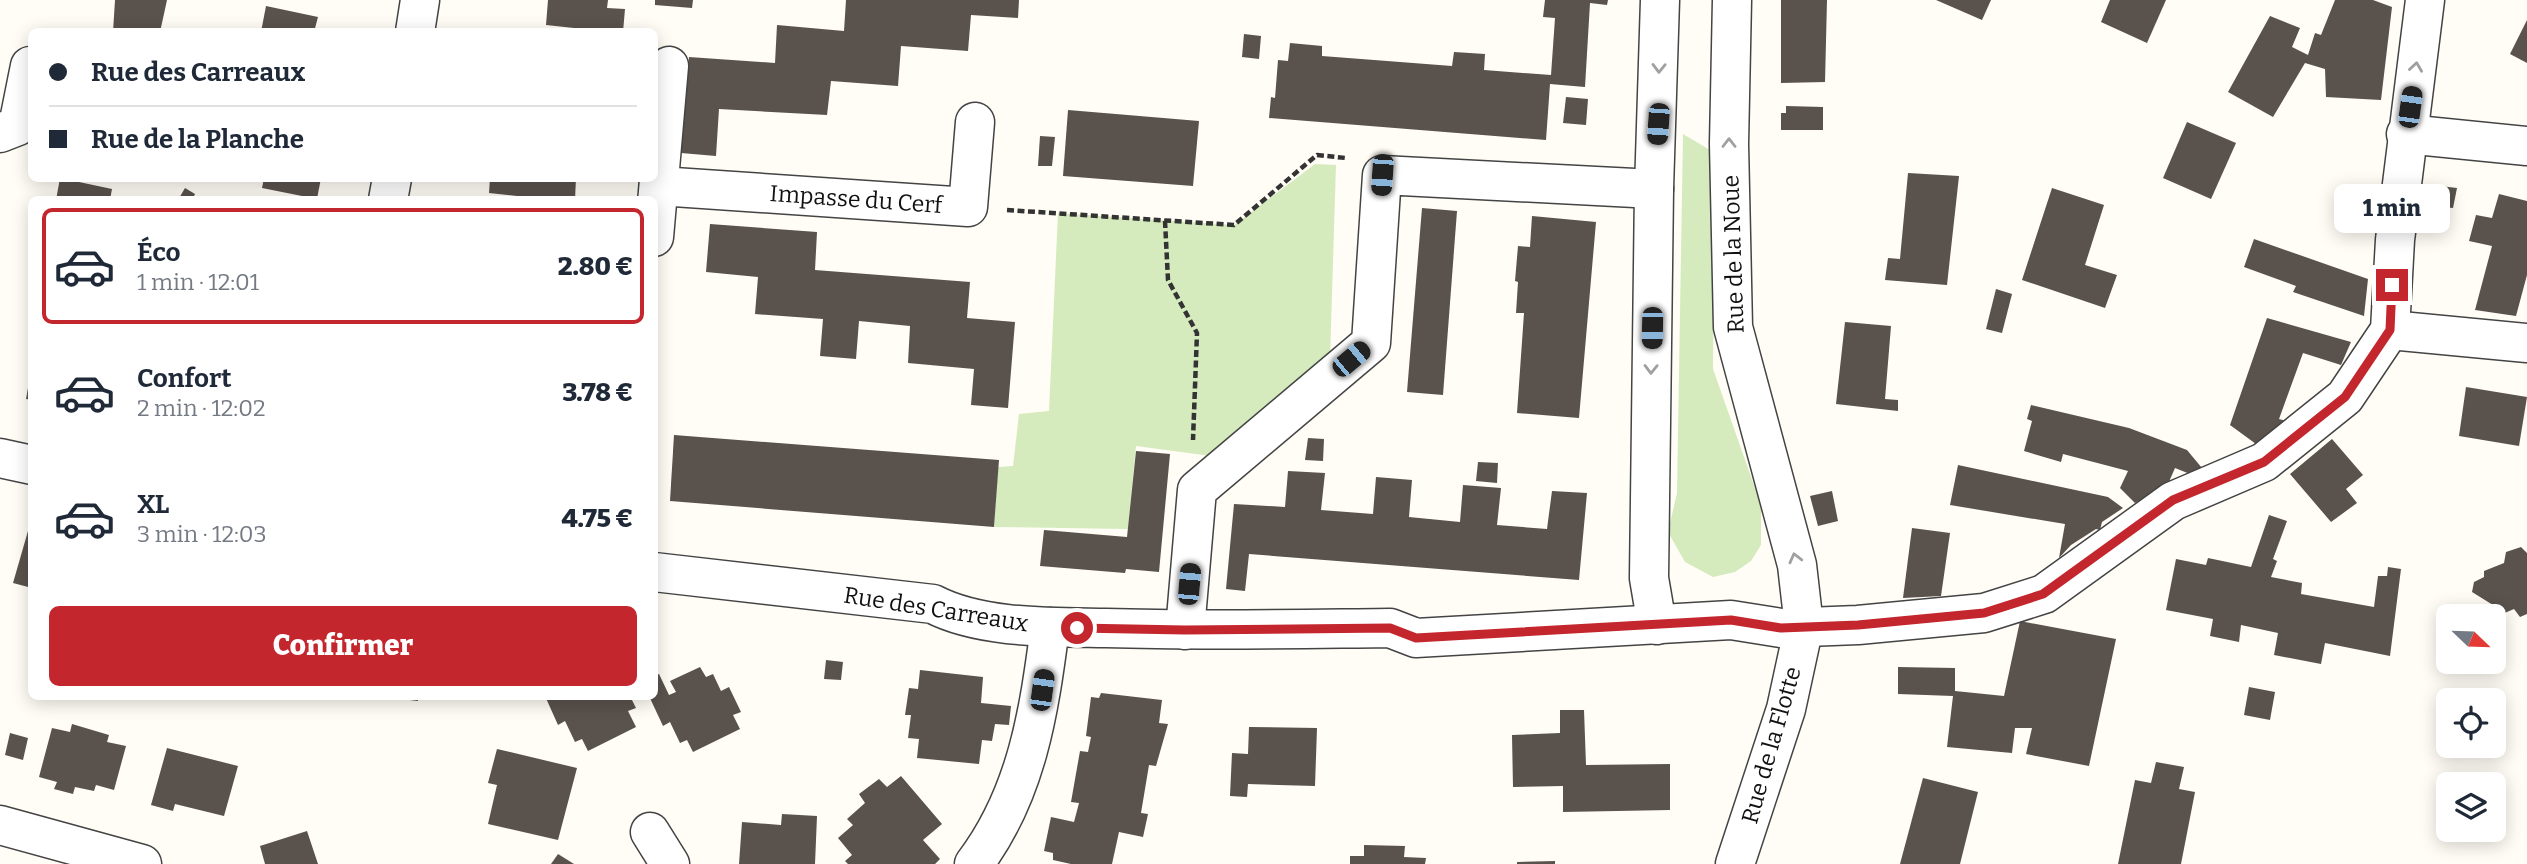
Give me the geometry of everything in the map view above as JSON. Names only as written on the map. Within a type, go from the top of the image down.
[{"type":"street","points":[[416,28],[420,0]]},
{"type":"street","points":[[1657,625],[1649,578],[1654,189],[1660,0]]},
{"type":"street","name":"Rue de la Noue","points":[[1732,0],[1729,144],[1733,327],[1797,565],[1804,626]]},
{"type":"street","points":[[2425,0],[2406,134],[2390,330],[2527,343]]},
{"type":"street","points":[[658,196],[669,66]]},
{"type":"street","points":[[0,133],[18,126],[28,76]]},
{"type":"street","name":"Impasse du Cerf","points":[[659,186],[968,207],[975,122]]},
{"type":"street","points":[[2406,134],[2527,146]]},
{"type":"street","points":[[1185,630],[1197,490],[1371,343],[1382,175],[1654,189]]},
{"type":"street","name":"Rue des Carreaux","points":[[658,572],[933,604],[956,616],[1050,627],[1185,630],[1390,628],[1416,638],[1731,620],[1781,628],[1858,625],[1984,613],[2043,594],[2173,500],[2264,462],[2345,397],[2390,330]]},
{"type":"street","points":[[0,458],[28,465]]},
{"type":"street","name":"Rue de la Flotte","points":[[1735,864],[1786,709],[1804,626]]},
{"type":"street","points":[[974,864],[1005,814],[1031,745],[1050,627]]},
{"type":"street","points":[[0,825],[142,864]]},
{"type":"street","points":[[650,832],[670,864]]},
{"type":"path","points":[[968,207],[1234,225],[1317,155],[1360,159],[1382,175]]},
{"type":"path","points":[[1165,221],[1168,280],[1197,333],[1193,457],[1197,490]]},
{"type":"green space","points":[[1683,134],[1715,153],[1713,369],[1761,505],[1761,545],[1751,561],[1735,572],[1713,577],[1685,562],[1668,532],[1677,493]]},
{"type":"green space","points":[[1315,164],[1336,165],[1330,359],[1211,456],[1136,446],[1128,529],[994,527],[998,467],[1013,466],[1019,414],[1049,411],[1058,213],[1234,225]]},
{"type":"building","points":[[115,0],[167,0],[161,28],[113,28]]},
{"type":"building","points":[[548,0],[608,0],[607,8],[625,9],[623,28],[546,25]]},
{"type":"building","points":[[655,0],[693,0],[692,8],[655,5]]},
{"type":"building","points":[[846,0],[1019,0],[1018,18],[971,15],[968,51],[901,46],[898,86],[831,81],[827,115],[719,109],[716,156],[681,153],[689,57],[775,63],[777,25],[844,31]]},
{"type":"building","points":[[1545,0],[1608,0],[1607,5],[1590,3],[1585,87],[1550,84],[1546,140],[1269,118],[1271,97],[1275,98],[1278,60],[1288,61],[1290,43],[1322,46],[1322,56],[1452,66],[1454,52],[1485,54],[1484,70],[1551,75],[1555,18],[1543,17]]},
{"type":"building","points":[[1781,0],[1827,0],[1825,82],[1781,83]]},
{"type":"building","points":[[1936,0],[1991,0],[1982,20]]},
{"type":"building","points":[[2110,0],[2166,0],[2147,43],[2101,22]]},
{"type":"building","points":[[2335,0],[2373,0],[2392,7],[2381,100],[2326,97],[2325,69],[2305,63],[2273,117],[2228,92],[2270,16],[2300,28],[2292,47],[2308,55],[2315,33],[2321,35]]},
{"type":"building","points":[[266,6],[318,17],[315,28],[262,28]]},
{"type":"building","points":[[2527,20],[2527,63],[2510,54]]},
{"type":"building","points":[[1244,34],[1261,36],[1259,59],[1242,57]]},
{"type":"building","points":[[1566,97],[1588,99],[1586,125],[1563,123]]},
{"type":"building","points":[[1786,106],[1823,107],[1823,130],[1781,130],[1781,113],[1786,113]]},
{"type":"building","points":[[1068,110],[1199,121],[1193,186],[1063,176]]},
{"type":"building","points":[[2187,122],[2236,143],[2211,199],[2163,178]]},
{"type":"building","points":[[1040,136],[1055,137],[1052,166],[1038,166]]},
{"type":"building","points":[[1908,173],[1959,176],[1947,285],[1885,280],[1888,258],[1900,259]]},
{"type":"building","points":[[59,182],[79,182],[112,189],[111,196],[57,196]]},
{"type":"building","points":[[263,182],[320,182],[318,196],[302,196],[262,188]]},
{"type":"building","points":[[490,182],[576,182],[575,196],[489,193]]},
{"type":"building","points":[[2423,184],[2457,188],[2453,208],[2421,205]]},
{"type":"building","points":[[185,188],[195,194],[194,196],[180,196]]},
{"type":"building","points":[[2052,188],[2104,205],[2085,265],[2117,275],[2105,308],[2022,280]]},
{"type":"building","points":[[2499,194],[2527,201],[2527,275],[2516,316],[2475,310],[2492,246],[2469,241],[2476,215],[2492,218]]},
{"type":"building","points":[[1422,208],[1457,211],[1443,395],[1407,392]]},
{"type":"building","points":[[1532,216],[1596,222],[1579,418],[1517,413],[1524,313],[1516,313],[1518,282],[1515,281],[1518,246],[1530,247]]},
{"type":"building","points":[[710,224],[817,232],[815,270],[970,282],[967,318],[1015,322],[1008,408],[971,405],[974,369],[908,363],[910,326],[859,321],[856,359],[820,356],[823,319],[755,314],[758,277],[706,272]]},
{"type":"building","points":[[2254,239],[2368,279],[2364,316],[2293,292],[2296,286],[2244,267]]},
{"type":"building","points":[[1996,289],[2012,294],[2002,333],[1986,329]]},
{"type":"building","points":[[2267,318],[2351,342],[2341,365],[2303,353],[2279,419],[2290,422],[2256,444],[2230,425]]},
{"type":"building","points":[[1845,322],[1891,326],[1885,399],[1898,400],[1898,411],[1836,404]]},
{"type":"building","points":[[2466,387],[2527,397],[2519,446],[2459,436]]},
{"type":"building","points":[[2031,405],[2129,428],[2187,450],[2202,468],[2190,474],[2175,468],[2168,484],[2135,503],[2120,488],[2128,471],[2063,454],[2061,462],[2024,451],[2032,421],[2027,419]]},
{"type":"building","points":[[674,435],[999,460],[994,527],[670,501]]},
{"type":"building","points":[[1308,438],[1324,439],[1323,461],[1305,460]]},
{"type":"building","points":[[2332,439],[2363,475],[2346,489],[2357,503],[2331,522],[2290,474]]},
{"type":"building","points":[[1136,451],[1170,454],[1159,572],[1126,569],[1125,573],[1040,566],[1044,530],[1127,537]]},
{"type":"building","points":[[1478,462],[1498,463],[1497,483],[1476,481]]},
{"type":"building","points":[[1958,465],[2108,497],[2123,508],[2102,522],[2100,530],[2096,529],[2071,545],[2059,558],[2065,524],[1950,505]]},
{"type":"building","points":[[1288,471],[1325,473],[1321,510],[1373,514],[1376,477],[1412,480],[1409,517],[1460,522],[1463,485],[1501,488],[1497,525],[1547,529],[1552,491],[1587,493],[1579,580],[1249,554],[1245,591],[1226,589],[1234,504],[1285,507]]},
{"type":"building","points":[[1832,491],[1838,521],[1818,526],[1810,496]]},
{"type":"building","points":[[2269,515],[2287,521],[2273,559],[2277,561],[2271,577],[2302,583],[2301,594],[2374,607],[2378,576],[2387,576],[2388,567],[2401,569],[2390,656],[2325,643],[2321,664],[2274,655],[2278,633],[2241,625],[2239,642],[2210,636],[2213,619],[2166,610],[2176,559],[2206,565],[2208,558],[2251,567]]},
{"type":"building","points":[[1912,528],[1950,533],[1941,596],[1903,598]]},
{"type":"building","points":[[28,531],[28,587],[13,583]]},
{"type":"building","points":[[2521,547],[2527,553],[2527,614],[2520,617],[2514,609],[2506,612],[2506,604],[2491,604],[2472,592],[2474,582],[2484,577],[2484,571],[2504,563],[2506,552]]},
{"type":"building","points":[[2020,621],[2116,639],[2089,766],[2026,754],[2032,728],[2015,728],[2012,753],[1947,747],[1953,696],[1898,694],[1898,667],[1955,668],[1955,691],[2004,696]]},
{"type":"building","points":[[826,660],[843,662],[841,680],[824,679]]},
{"type":"building","points":[[700,667],[706,677],[713,674],[721,691],[729,687],[741,712],[733,715],[740,729],[693,752],[687,740],[680,743],[670,722],[663,726],[651,700],[658,700],[658,674],[669,695],[676,692],[670,681]]},
{"type":"building","points":[[920,670],[983,677],[981,703],[1011,706],[1009,725],[995,724],[992,741],[982,740],[979,764],[917,758],[919,739],[908,738],[911,715],[905,715],[909,688],[918,689]]},
{"type":"building","points":[[2249,687],[2275,692],[2270,720],[2244,715]]},
{"type":"building","points":[[1101,693],[1162,700],[1159,723],[1168,724],[1156,766],[1149,765],[1141,813],[1148,814],[1143,837],[1119,832],[1112,864],[1071,864],[1053,860],[1053,853],[1044,851],[1051,817],[1074,822],[1079,803],[1071,802],[1080,751],[1088,752],[1091,737],[1086,736],[1091,697],[1099,698]]},
{"type":"building","points":[[547,700],[632,700],[636,708],[628,711],[636,727],[588,751],[582,739],[575,742],[565,721],[558,725]]},
{"type":"building","points":[[1560,710],[1584,710],[1586,765],[1670,764],[1670,810],[1563,812],[1563,786],[1513,787],[1512,735],[1560,733]]},
{"type":"building","points":[[72,724],[109,735],[107,742],[126,746],[114,790],[96,785],[94,791],[75,787],[73,794],[54,789],[57,782],[39,777],[52,728],[70,732]]},
{"type":"building","points":[[1249,727],[1317,728],[1315,786],[1248,784],[1247,797],[1230,796],[1232,753],[1248,754]]},
{"type":"building","points":[[10,733],[28,738],[23,760],[5,755]]},
{"type":"building","points":[[167,748],[238,766],[224,816],[175,804],[173,811],[151,805]]},
{"type":"building","points":[[497,749],[577,768],[558,840],[488,824],[497,785],[488,783]]},
{"type":"building","points":[[2156,762],[2184,767],[2179,789],[2195,792],[2181,864],[2118,864],[2135,780],[2151,783]]},
{"type":"building","points":[[901,776],[942,824],[923,840],[940,859],[935,864],[848,864],[845,861],[852,855],[838,838],[853,825],[847,819],[865,803],[859,794],[879,779],[887,787]]},
{"type":"building","points":[[1923,778],[1978,792],[1960,864],[1900,864]]},
{"type":"building","points":[[782,814],[817,816],[815,864],[739,864],[742,822],[781,825]]},
{"type":"building","points":[[307,831],[318,864],[265,864],[260,846]]},
{"type":"building","points":[[1364,845],[1405,846],[1404,857],[1426,858],[1425,864],[1350,864],[1350,856],[1364,856]]},
{"type":"building","points":[[558,854],[574,864],[551,864]]},
{"type":"building","points":[[1555,861],[1555,864],[1517,864],[1517,862]]},
{"type":"route","points":[[1077,628],[1390,628],[1416,638],[1731,620],[1781,628],[1858,625],[1984,613],[2043,594],[2173,500],[2264,462],[2345,397],[2390,330],[2392,285]]}]
